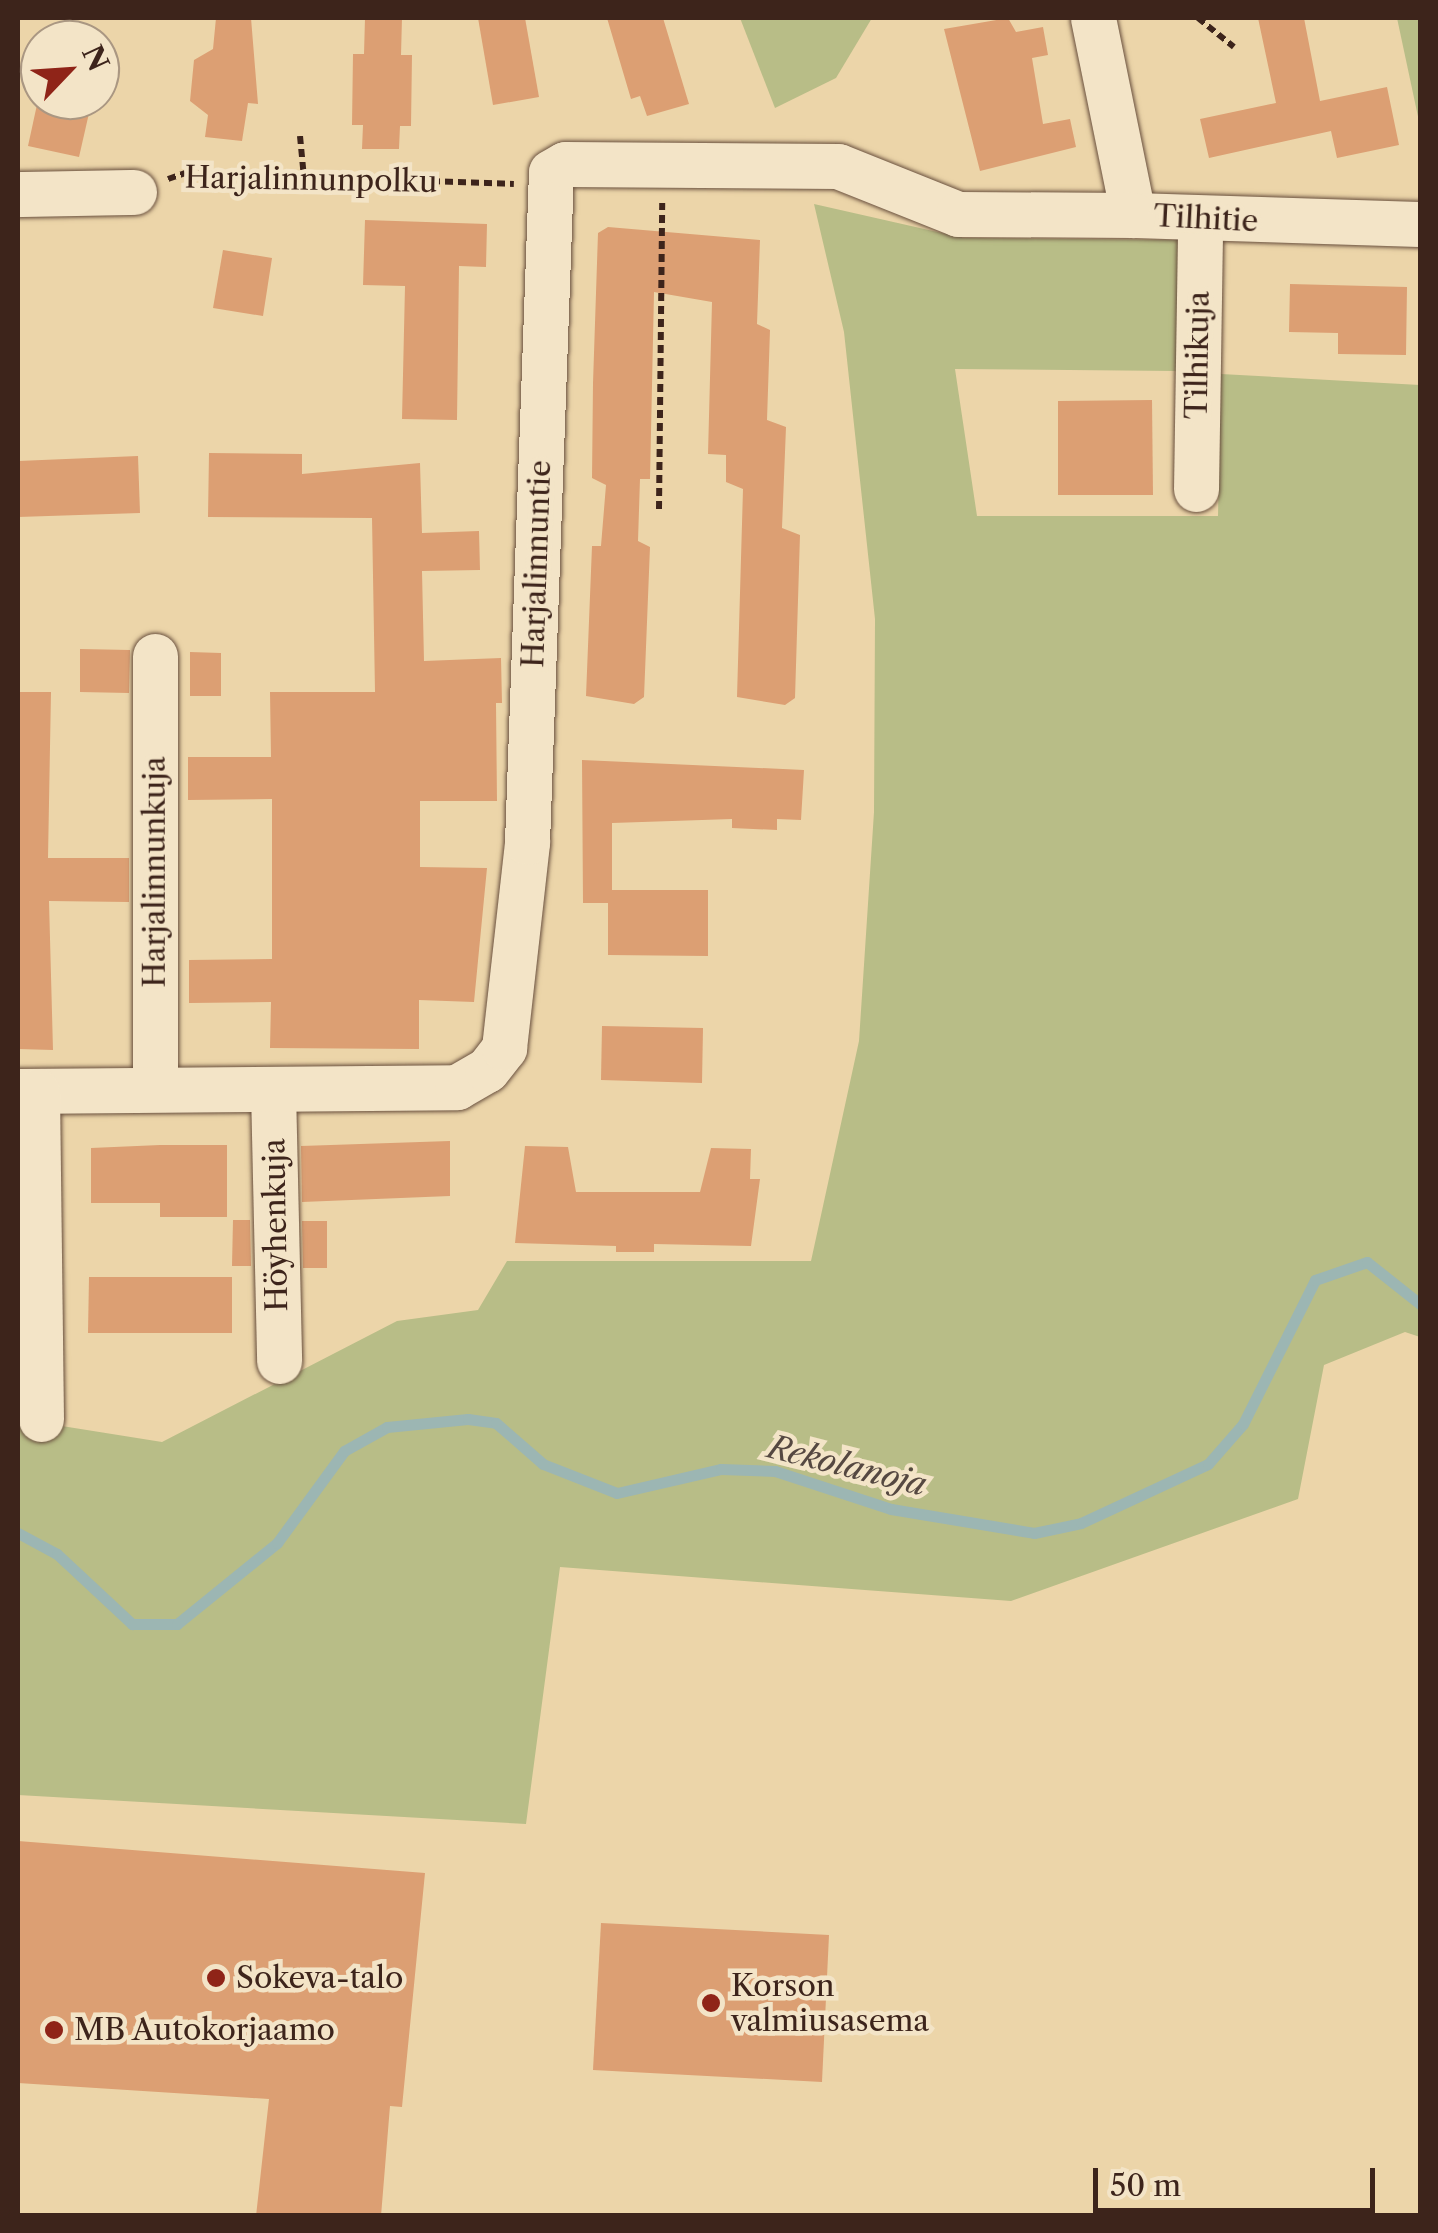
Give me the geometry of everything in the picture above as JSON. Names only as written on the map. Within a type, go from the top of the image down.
[{"type":"street","name":"Tilhitie","points":[[1093,18],[1133,215],[1200,221],[1420,224]]},
{"type":"street","points":[[548,188],[550,172],[565,164],[838,166],[958,214],[1133,215]]},
{"type":"street","name":"Harjalinnuntie","points":[[27,1091],[457,1087],[488,1070],[504,1048],[527,842],[548,188]]},
{"type":"street","points":[[18,194],[134,192]]},
{"type":"street","name":"Tilhikuja","points":[[1196,490],[1200,221]]},
{"type":"street","name":"Harjalinnunkuja","points":[[154,656],[155,1088]]},
{"type":"street","name":"Höyhenkuja","points":[[273,1090],[279,1361]]},
{"type":"street","points":[[27,1091],[41,1419]]},
{"type":"path","points":[[1198,18],[1234,47]]},
{"type":"path","points":[[300,136],[304,178]]},
{"type":"path","name":"Harjalinnunpolku","points":[[134,192],[185,173],[548,188]]},
{"type":"path","points":[[659,509],[662,186]]},
{"type":"green space","points":[[740,18],[872,18],[836,78],[775,108]]},
{"type":"green space","points":[[1397,18],[1420,18],[1420,126]]},
{"type":"green space","points":[[814,204],[964,238],[1187,240],[1176,371],[955,369],[977,516],[1218,516],[1221,374],[1420,385],[1420,1337],[1405,1332],[1324,1365],[1298,1499],[1011,1601],[560,1567],[526,1824],[18,1795],[18,1419],[162,1442],[397,1321],[478,1310],[507,1261],[811,1261],[859,1041],[874,812],[875,619],[844,332]]},
{"type":"building","points":[[216,18],[251,18],[258,104],[248,103],[242,141],[205,137],[208,115],[190,101],[194,60],[213,49]]},
{"type":"building","points":[[365,18],[402,18],[401,55],[412,55],[411,126],[400,126],[399,149],[362,149],[363,125],[352,125],[353,54],[364,54]]},
{"type":"building","points":[[478,18],[525,18],[539,97],[493,105]]},
{"type":"building","points":[[607,18],[663,18],[689,104],[647,116],[640,96],[631,99]]},
{"type":"building","points":[[1008,18],[1016,32],[1043,27],[1048,55],[1032,58],[1043,124],[1070,119],[1076,147],[980,171],[944,29]]},
{"type":"building","points":[[1258,18],[1304,18],[1320,101],[1387,87],[1399,145],[1337,158],[1331,131],[1209,158],[1200,119],[1276,103]]},
{"type":"building","points":[[34,120],[87,120],[79,157],[28,146]]},
{"type":"building","points":[[365,220],[487,224],[486,267],[459,266],[457,420],[402,419],[405,286],[363,285]]},
{"type":"building","points":[[608,227],[760,240],[757,324],[770,330],[767,420],[786,427],[782,528],[800,535],[795,698],[785,705],[737,697],[743,489],[726,482],[726,455],[708,454],[712,302],[654,292],[650,479],[640,479],[638,541],[650,547],[644,697],[634,704],[586,696],[592,546],[601,546],[606,485],[592,478],[598,233]]},
{"type":"building","points":[[223,250],[272,258],[263,316],[213,308]]},
{"type":"building","points":[[1290,284],[1407,287],[1406,355],[1338,354],[1338,333],[1289,332]]},
{"type":"building","points":[[1152,400],[1153,495],[1058,495],[1058,401]]},
{"type":"building","points":[[209,453],[302,454],[302,474],[420,463],[422,533],[479,531],[480,570],[422,571],[424,661],[501,658],[502,703],[496,703],[497,801],[420,801],[420,867],[487,868],[474,1002],[419,1000],[419,1049],[270,1048],[271,1002],[189,1003],[189,960],[272,959],[272,799],[188,800],[188,757],[271,757],[270,692],[375,692],[372,518],[208,517]]},
{"type":"building","points":[[138,456],[140,513],[18,517],[18,461]]},
{"type":"building","points":[[80,649],[130,650],[129,693],[80,692]]},
{"type":"building","points":[[190,652],[221,653],[221,696],[190,696]]},
{"type":"building","points":[[18,692],[51,692],[48,858],[129,858],[129,902],[49,901],[53,1050],[18,1049]]},
{"type":"building","points":[[582,760],[804,770],[801,820],[777,819],[777,830],[732,828],[732,819],[612,823],[612,890],[708,890],[708,956],[608,955],[608,903],[583,903]]},
{"type":"building","points":[[602,1026],[703,1028],[702,1083],[601,1080]]},
{"type":"building","points":[[450,1141],[450,1196],[302,1202],[301,1146]]},
{"type":"building","points":[[227,1145],[227,1217],[160,1217],[160,1203],[91,1203],[91,1148]]},
{"type":"building","points":[[525,1146],[568,1147],[576,1192],[700,1192],[711,1148],[751,1149],[750,1179],[760,1179],[751,1246],[654,1244],[654,1252],[616,1252],[616,1246],[515,1243]]},
{"type":"building","points":[[233,1220],[250,1220],[251,1266],[232,1266]]},
{"type":"building","points":[[302,1221],[327,1221],[327,1268],[303,1268]]},
{"type":"building","points":[[89,1277],[232,1277],[232,1333],[88,1333]]},
{"type":"building","name":"Sokeva-talo","points":[[18,1841],[425,1873],[402,2107],[390,2106],[381,2216],[256,2216],[269,2099],[18,2083]]},
{"type":"building","name":"Korson valmiusasema","points":[[601,1923],[829,1935],[822,2082],[593,2070]]},
{"type":"waterway","name":"Rekolanoja","points":[[18,1533],[57,1554],[132,1624],[177,1624],[277,1543],[344,1451],[387,1427],[468,1419],[496,1423],[543,1464],[617,1493],[721,1469],[775,1471],[891,1509],[1034,1533],[1081,1523],[1208,1464],[1243,1424],[1315,1280],[1367,1262],[1420,1304]]},
{"type":"place","name":"Sokeva-talo","points":[[216,1978]]},
{"type":"place","name":"Korson valmiusasema","points":[[711,2003]]},
{"type":"place","name":"MB Autokorjaamo","points":[[54,2030]]}]
